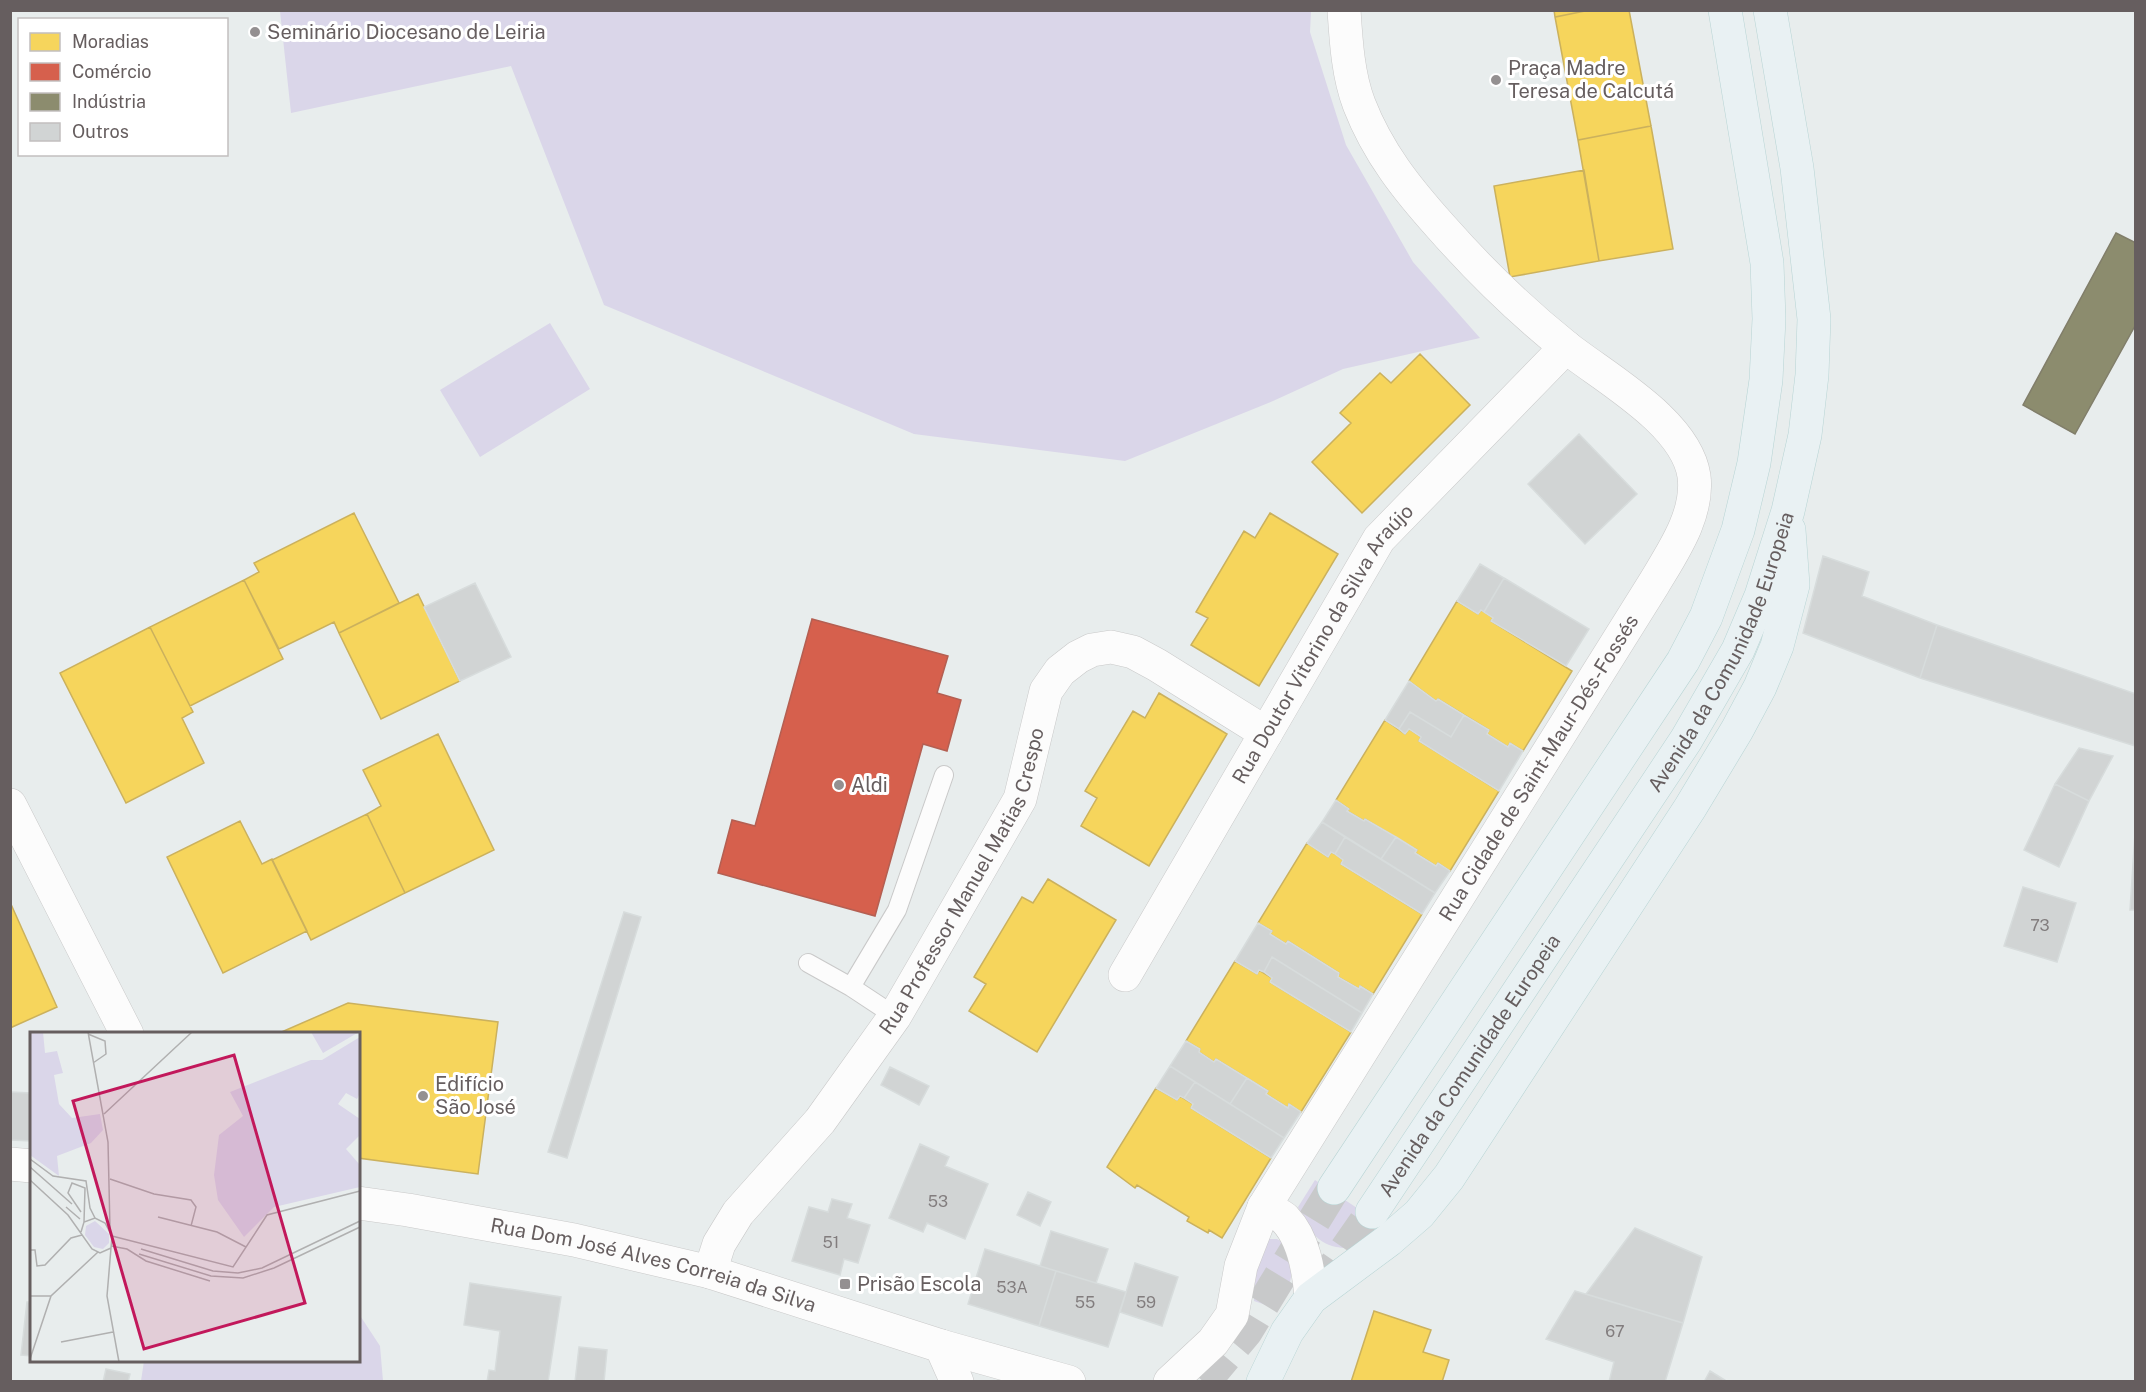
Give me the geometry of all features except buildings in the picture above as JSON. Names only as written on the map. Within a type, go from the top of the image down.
[{"type":"main road","name":"Avenida da Comunidade Europeia","points":[[1334,1188],[1683,661],[1706,617],[1738,530],[1754,463],[1766,380],[1769,319],[1767,263],[1725,10]]},
{"type":"main road","name":"Avenida da Comunidade Europeia","points":[[1372,1212],[1686,740],[1738,650],[1761,596],[1788,511],[1805,435],[1812,375],[1814,320],[1797,168],[1770,10]]},
{"type":"main road","points":[[1263,1382],[1287,1332],[1311,1298],[1389,1240],[1419,1214],[1449,1177],[1690,808],[1731,740],[1760,687],[1778,646],[1793,585],[1788,511]]},
{"type":"street","name":"Rua Cidade de Saint-Maur-Dés-Fossés","points":[[1170,1382],[1213,1342],[1232,1315],[1241,1266],[1264,1208],[1653,585],[1688,521],[1694,495],[1694,476],[1688,458],[1653,412],[1566,347],[1480,271],[1395,174],[1373,136],[1358,103],[1350,71],[1344,10]]},
{"type":"street","name":"Rua Doutor Vitorino da Silva Araújo","points":[[1125,975],[1379,539],[1566,347]]},
{"type":"street","name":"Rua Professor Manuel Matias Crespo","points":[[710,1272],[719,1245],[738,1213],[820,1121],[895,1016],[1020,799],[1046,691],[1060,671],[1078,657],[1092,650],[1112,648],[1133,652],[1266,733]]},
{"type":"street","points":[[10,805],[126,1032]]},
{"type":"street","points":[[10,1164],[30,1166]]},
{"type":"street","name":"Rua Dom José Alves Correia da Silva","points":[[360,1203],[574,1240],[710,1272],[941,1346],[1069,1382]]},
{"type":"street","points":[[1264,1208],[1284,1218],[1295,1236],[1305,1257],[1310,1278],[1311,1298]]},
{"type":"street","points":[[941,1346],[957,1382]]},
{"type":"lane","points":[[851,987],[897,910],[944,775]]},
{"type":"lane","points":[[807,963],[851,987],[895,1016]]},
{"type":"shaded area","points":[[280,11],[1311,11],[1310,32],[1346,145],[1413,262],[1480,338],[1343,369],[1273,401],[1125,461],[914,434],[604,305],[511,66],[291,113]]},
{"type":"shaded area","points":[[550,323],[590,389],[480,457],[440,390]]},
{"type":"shaded area","points":[[1315,1180],[1378,1222],[1355,1246],[1343,1248],[1329,1245],[1322,1242],[1308,1227],[1298,1207]]},
{"type":"shaded area","points":[[1269,1239],[1277,1239],[1284,1243],[1292,1272],[1286,1292],[1272,1307],[1254,1301],[1255,1272],[1261,1246]]},
{"type":"shaded area","points":[[360,1316],[380,1346],[383,1381],[141,1381],[144,1362],[360,1362]]},
{"type":"tunnel","points":[[1204,1382],[1246,1332],[1334,1188]]},
{"type":"tunnel","points":[[1318,1290],[1372,1212]]},
{"type":"place","name":"Seminário Diocesano de Leiria","points":[[255,32]]},
{"type":"place","name":"Praça Madre Teresa de Calcutá","points":[[1496,80]]},
{"type":"place","name":"Aldi","points":[[839,785]]},
{"type":"place","name":"Edifício São José","points":[[423,1096]]},
{"type":"place","name":"Prisão Escola","points":[[845,1284]]}]
